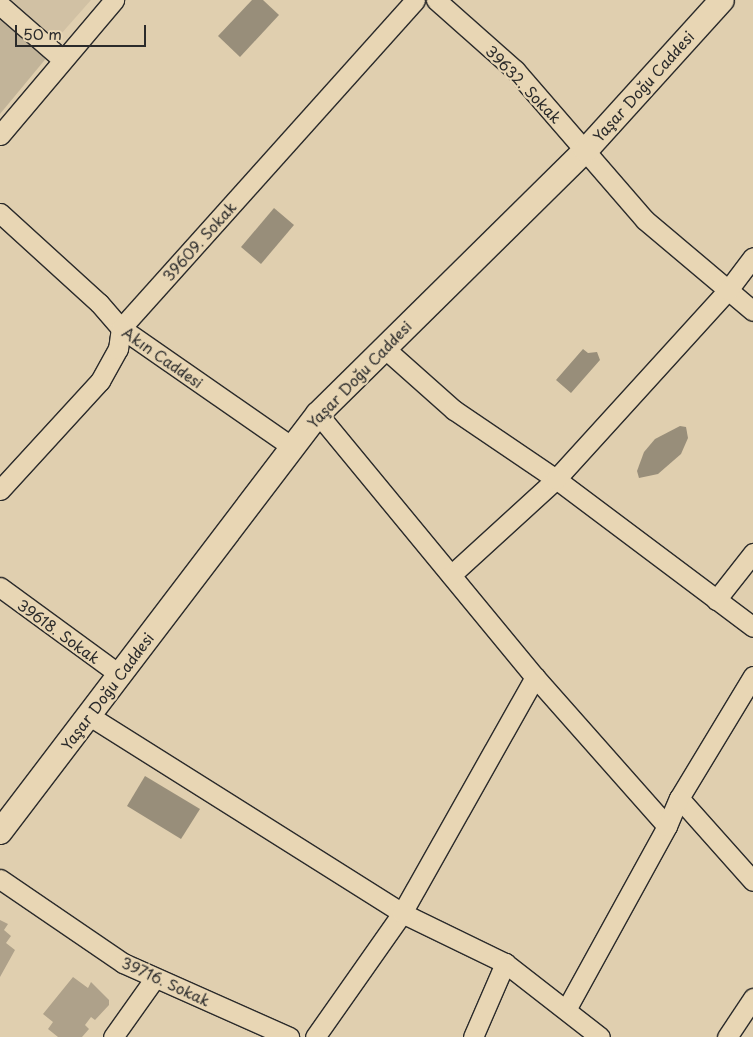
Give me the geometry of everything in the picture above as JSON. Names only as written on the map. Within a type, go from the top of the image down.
[{"type":"street","points":[[0,135],[62,58],[114,0]]},
{"type":"street","name":"39609. Sokak","points":[[121,328],[415,0]]},
{"type":"street","name":"39632. Sokak","points":[[436,0],[515,70],[646,220],[753,310]]},
{"type":"street","name":"Yaşar Doğu Caddesi","points":[[0,832],[318,414],[383,347],[586,150],[722,0]]},
{"type":"street","points":[[0,5],[62,58]]},
{"type":"street","name":"Akın Caddesi","points":[[0,213],[99,303],[121,328],[292,447]]},
{"type":"street","points":[[451,575],[556,479],[728,290],[753,257]]},
{"type":"street","points":[[0,490],[100,381],[118,350],[121,328]]},
{"type":"street","points":[[383,347],[454,410],[556,479],[753,627]]},
{"type":"street","points":[[318,414],[535,677],[667,826]]},
{"type":"street","points":[[716,600],[753,553]]},
{"type":"street","name":"39618. Sokak","points":[[0,587],[119,674]]},
{"type":"street","points":[[567,1008],[667,826],[679,798],[753,676]]},
{"type":"street","points":[[315,1037],[402,913],[535,677]]},
{"type":"street","points":[[88,715],[402,913],[505,963],[567,1008],[600,1037]]},
{"type":"street","points":[[679,798],[753,881]]},
{"type":"street","name":"39716. Sokak","points":[[0,879],[123,963],[289,1037]]},
{"type":"street","points":[[473,1037],[505,963]]},
{"type":"street","points":[[113,1037],[155,978]]},
{"type":"street","points":[[727,1037],[753,998]]},
{"type":"shaded area","points":[[3,0],[91,0],[53,43]]},
{"type":"shaded area","points":[[252,0],[263,0],[279,15],[240,57],[218,36]]},
{"type":"shaded area","points":[[0,16],[48,56],[0,114]]},
{"type":"shaded area","points":[[274,208],[294,225],[261,264],[241,247]]},
{"type":"shaded area","points":[[583,349],[588,353],[597,352],[600,360],[571,393],[556,380]]},
{"type":"shaded area","points":[[680,426],[686,427],[688,438],[681,454],[658,474],[639,478],[637,471],[644,452],[655,439]]},
{"type":"shaded area","points":[[145,776],[200,809],[181,839],[127,806]]},
{"type":"building","points":[[0,920],[8,924],[4,930],[11,936],[6,943],[15,950],[0,977]]},
{"type":"building","points":[[73,977],[88,988],[91,982],[109,1000],[109,1005],[95,1020],[91,1017],[85,1025],[89,1029],[82,1037],[58,1037],[48,1029],[53,1022],[43,1014]]}]
